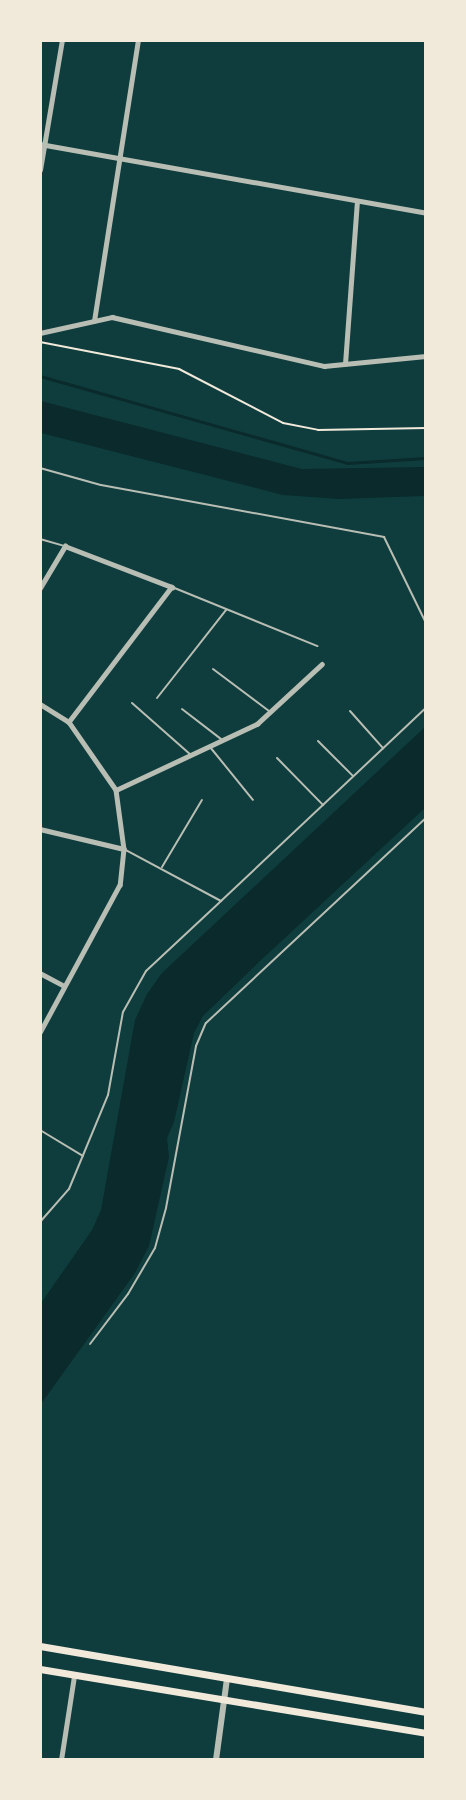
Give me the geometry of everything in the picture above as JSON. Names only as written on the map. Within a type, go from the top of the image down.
[{"type":"main road","points":[[40,1646],[426,1712]]},
{"type":"main road","points":[[40,1669],[426,1733]]},
{"type":"street","points":[[40,170],[62,40]]},
{"type":"street","points":[[94,321],[138,40]]},
{"type":"street","points":[[43,144],[426,213]]},
{"type":"street","points":[[345,364],[357,201]]},
{"type":"street","points":[[40,333],[94,321],[125,318],[324,366],[426,356]]},
{"type":"street","points":[[40,588],[65,546],[172,587],[69,722]]},
{"type":"street","points":[[116,789],[257,724],[322,664]]},
{"type":"street","points":[[40,704],[69,722],[116,789],[124,849],[120,885],[40,1034]]},
{"type":"street","points":[[40,829],[124,849]]},
{"type":"street","points":[[40,973],[64,986]]},
{"type":"street","points":[[61,1760],[74,1676]]},
{"type":"street","points":[[216,1760],[227,1679]]},
{"type":"lane","points":[[40,468],[101,485],[384,537],[426,622]]},
{"type":"lane","points":[[40,539],[65,546]]},
{"type":"lane","points":[[172,587],[317,646]]},
{"type":"lane","points":[[157,698],[226,609]]},
{"type":"lane","points":[[213,669],[270,712]]},
{"type":"lane","points":[[132,703],[192,755]]},
{"type":"lane","points":[[40,1222],[69,1190],[108,1095],[123,1012],[146,970],[426,708]]},
{"type":"lane","points":[[182,709],[223,741]]},
{"type":"lane","points":[[350,711],[383,748]]},
{"type":"lane","points":[[318,741],[353,776]]},
{"type":"lane","points":[[210,747],[253,800]]},
{"type":"lane","points":[[277,758],[323,805]]},
{"type":"lane","points":[[162,868],[202,800]]},
{"type":"lane","points":[[90,1344],[129,1294],[155,1248],[166,1208],[196,1046],[206,1023],[426,818]]},
{"type":"lane","points":[[124,849],[221,901]]},
{"type":"lane","points":[[40,1130],[83,1156]]},
{"type":"path","points":[[40,342],[179,369],[283,423],[318,430],[426,428]]},
{"type":"water","points":[[41,401],[302,469],[425,467],[425,496],[339,499],[283,495],[41,433]]},
{"type":"water","points":[[425,727],[425,808],[203,1016],[194,1033],[174,1122],[167,1138],[169,1157],[149,1246],[135,1273],[41,1404],[41,1303],[92,1230],[101,1210],[135,1020],[147,994],[162,973]]},
{"type":"waterway","points":[[40,376],[347,463],[426,458]]}]
